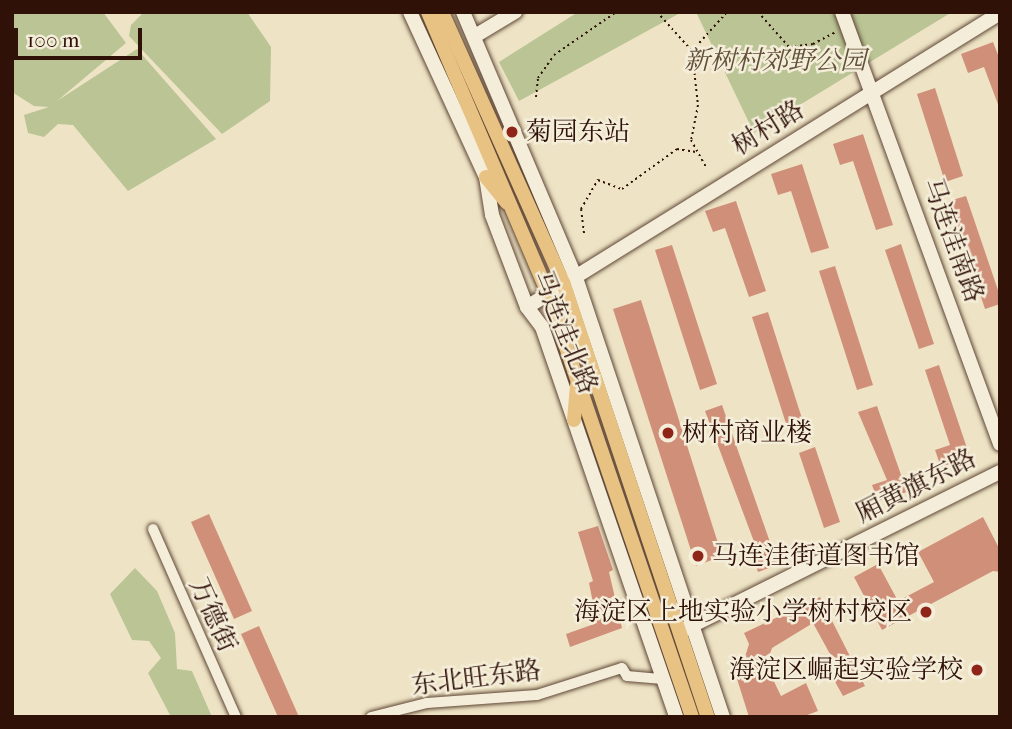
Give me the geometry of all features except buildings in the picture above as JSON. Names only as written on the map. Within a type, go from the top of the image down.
[{"type":"main road","name":"马连洼北路","points":[[428,12],[518,216],[548,294],[692,717]]},
{"type":"main road","name":"马连洼北路","points":[[442,12],[570,281],[686,628],[708,717]]},
{"type":"main road","points":[[486,177],[518,216]]},
{"type":"main road","points":[[573,420],[577,380]]},
{"type":"street","name":"马连洼北路","points":[[410,12],[486,177],[492,215],[527,307],[542,327],[676,717]]},
{"type":"street","name":"马连洼北路","points":[[463,12],[475,36],[570,281]]},
{"type":"street","points":[[475,36],[515,12]]},
{"type":"street","name":"马连洼南路","points":[[842,12],[1000,444]]},
{"type":"street","name":"树村路","points":[[527,307],[1000,13]]},
{"type":"street","name":"厢黄旗东路","points":[[666,638],[1000,472]]},
{"type":"street","name":"万德街","points":[[153,529],[236,717]]},
{"type":"street","name":"马连洼北路","points":[[686,628],[723,717]]},
{"type":"street","points":[[665,685],[666,638]]},
{"type":"street","name":"东北旺东路","points":[[371,717],[427,703],[537,695],[622,668],[627,676],[665,685]]},
{"type":"path","points":[[536,97],[538,78],[554,55],[617,12]]},
{"type":"path","points":[[657,12],[692,51],[698,105],[691,140],[706,167]]},
{"type":"path","points":[[692,51],[727,12]]},
{"type":"path","points":[[758,12],[789,47],[813,44],[846,27]]},
{"type":"path","points":[[584,233],[581,209],[598,180],[622,189],[677,149],[697,152]]},
{"type":"green space","points":[[12,12],[103,12],[126,43],[57,101],[137,49],[216,139],[128,191],[73,125],[58,124],[44,137],[28,133],[24,115],[49,107],[34,106],[12,92]]},
{"type":"green space","points":[[144,12],[247,12],[271,47],[270,101],[222,134],[129,36],[131,25]]},
{"type":"green space","name":"新树村郊野公园","points":[[578,12],[682,12],[519,101],[499,62]]},
{"type":"green space","name":"新树村郊野公园","points":[[696,12],[952,12],[754,133]]},
{"type":"green space","points":[[135,568],[157,591],[175,633],[177,669],[192,671],[212,717],[171,717],[148,673],[161,658],[149,641],[132,640],[110,594]]},
{"type":"place","name":"菊园东站","points":[[512,132]]},
{"type":"place","name":"树村商业楼","points":[[668,433]]},
{"type":"place","name":"马连洼街道图书馆","points":[[698,556]]},
{"type":"place","name":"海淀区上地实验小学树村校区","points":[[926,612]]},
{"type":"place","name":"海淀区崛起实验学校","points":[[977,670]]}]
